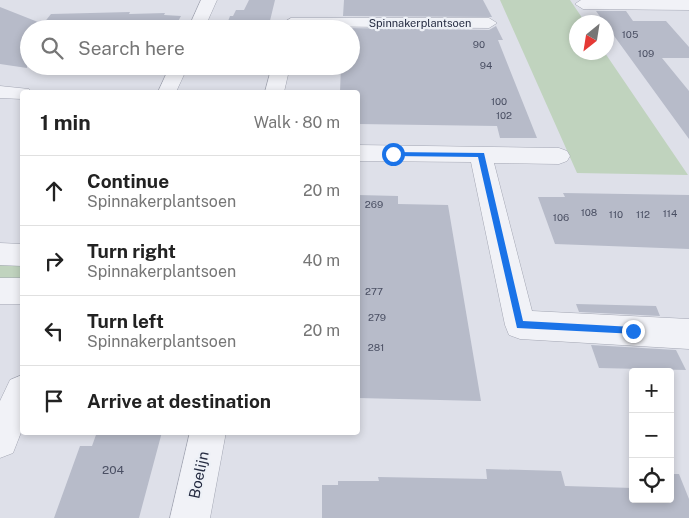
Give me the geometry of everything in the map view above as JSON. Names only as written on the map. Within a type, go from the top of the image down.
[{"type":"street","points":[[200,20],[209,0]]},
{"type":"street","points":[[583,4],[689,5]]},
{"type":"street","name":"Spinnakerplantsoen","points":[[360,21],[489,23]]},
{"type":"street","points":[[168,90],[175,75]]},
{"type":"street","points":[[275,90],[279,75]]},
{"type":"street","points":[[0,92],[20,93]]},
{"type":"street","points":[[360,153],[559,156]]},
{"type":"street","points":[[481,154],[520,325],[689,334]]},
{"type":"street","points":[[0,254],[20,255]]},
{"type":"street","points":[[0,291],[20,291]]},
{"type":"street","points":[[0,440],[20,396]]},
{"type":"street","name":"Boelijn","points":[[190,518],[207,435]]},
{"type":"green space","points":[[500,0],[570,0],[580,15],[569,15],[569,60],[610,60],[688,175],[577,173]]},
{"type":"green space","points":[[0,258],[20,260],[20,283],[0,284]]},
{"type":"building","points":[[249,0],[275,0],[270,20],[228,20],[236,10],[244,10]]},
{"type":"building","points":[[344,0],[483,0],[492,17],[343,16]]},
{"type":"building","points":[[0,7],[33,20],[20,20],[20,67],[0,64]]},
{"type":"building","points":[[596,11],[626,11],[633,21],[666,21],[689,47],[689,58],[662,58],[689,91],[689,139],[614,36],[614,15],[599,15]]},
{"type":"building","points":[[130,12],[129,14],[165,13],[164,15],[181,16],[179,20],[46,20],[51,14]]},
{"type":"building","points":[[496,26],[503,40],[498,40],[537,138],[500,138],[497,126],[360,124],[360,90],[340,90],[341,75],[360,75],[360,28],[489,30]]},
{"type":"building","points":[[563,193],[689,195],[689,249],[555,244],[538,197],[565,197]]},
{"type":"building","points":[[360,195],[398,196],[398,204],[448,205],[481,401],[360,398]]},
{"type":"building","points":[[576,304],[656,306],[660,316],[579,312]]},
{"type":"building","points":[[591,345],[676,350],[686,370],[674,370],[674,368],[599,368]]},
{"type":"building","points":[[96,435],[161,435],[139,518],[54,518],[80,446],[92,446]]},
{"type":"building","points":[[486,469],[561,471],[565,486],[629,488],[629,503],[674,503],[674,474],[679,474],[689,499],[689,518],[322,518],[322,485],[338,485],[338,481],[379,481],[378,477],[487,479]]},
{"type":"route","points":[[393,154],[481,154],[520,325],[633,331]]}]
